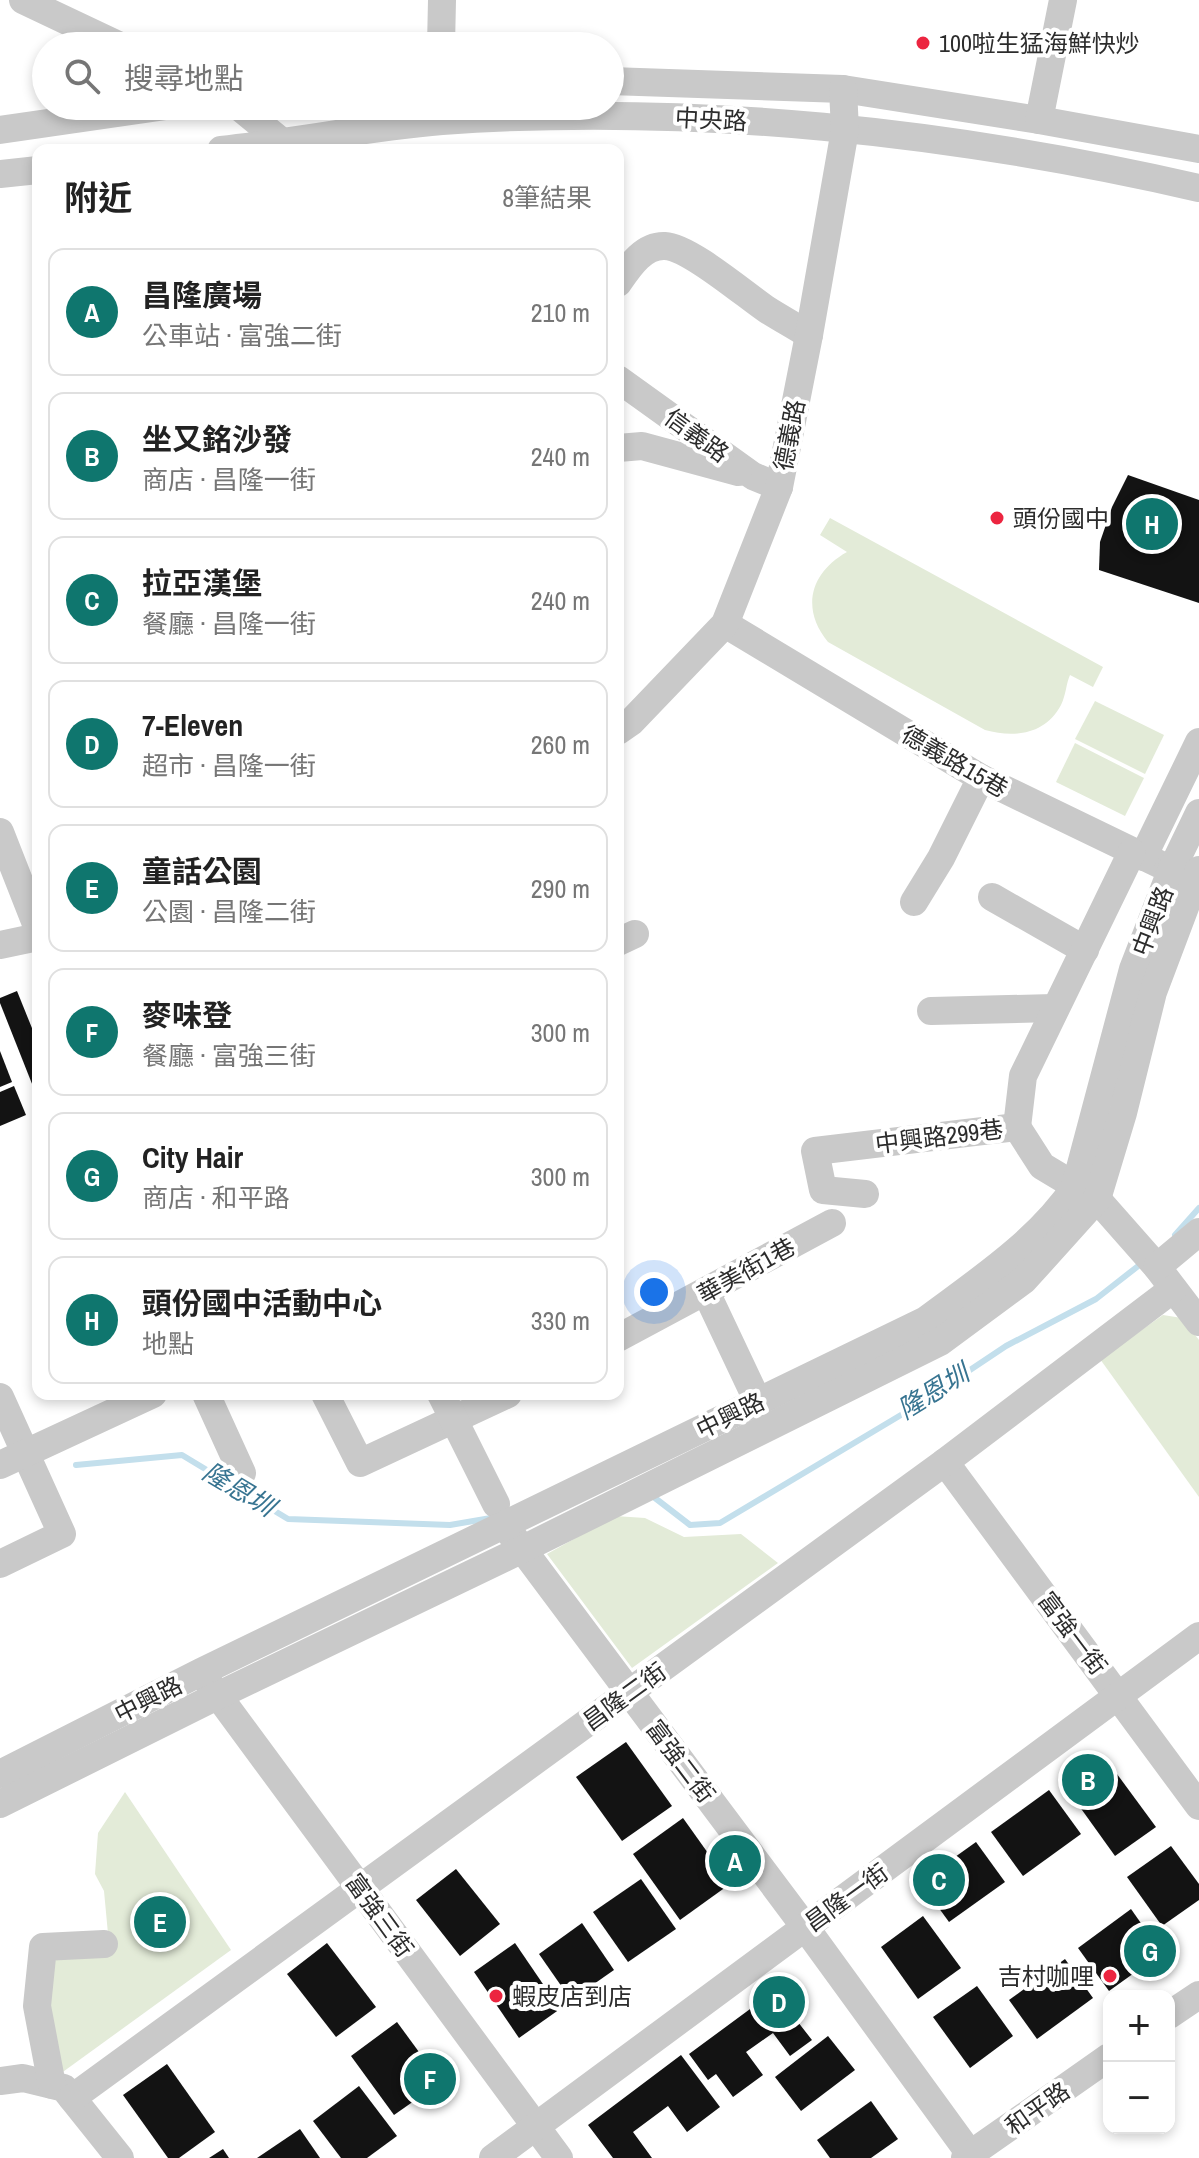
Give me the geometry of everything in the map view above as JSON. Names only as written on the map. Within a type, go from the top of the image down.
[{"type":"street","points":[[23,0],[90,32]]},
{"type":"street","points":[[441,32],[442,0]]},
{"type":"street","points":[[1039,120],[1063,0]]},
{"type":"street","name":"中央路","points":[[624,81],[843,89],[1199,149]]},
{"type":"street","name":"德義路","points":[[624,727],[725,624],[809,335],[845,130],[843,89]]},
{"type":"street","name":"中央路","points":[[624,115],[741,120],[1010,149],[1199,188]]},
{"type":"street","points":[[0,130],[69,120]]},
{"type":"street","points":[[255,120],[284,144]]},
{"type":"street","name":"中央路","points":[[302,144],[413,120]]},
{"type":"street","points":[[0,174],[32,171]]},
{"type":"street","points":[[624,274],[633,261],[654,248],[668,246],[696,259],[769,311],[809,335]]},
{"type":"street","name":"信義路","points":[[624,383],[766,482]]},
{"type":"street","points":[[624,448],[642,446],[766,482]]},
{"type":"street","name":"德義路15巷","points":[[725,624],[981,778],[1137,854],[1188,874]]},
{"type":"street","points":[[1017,1127],[1023,1076],[1054,1008],[1199,742]]},
{"type":"street","points":[[914,902],[941,858],[981,778]]},
{"type":"street","name":"中興路","points":[[0,1804],[940,1342],[1024,1280],[1094,1200],[1123,1113],[1153,992],[1188,874],[1199,813]]},
{"type":"street","points":[[0,832],[32,914]]},
{"type":"street","points":[[992,897],[1085,950]]},
{"type":"street","points":[[0,945],[32,938]]},
{"type":"street","points":[[931,1011],[1054,1008]]},
{"type":"street","name":"中興路299巷","points":[[865,1194],[823,1190],[815,1151],[1017,1127],[1042,1166],[1094,1200],[1130,1236],[1199,1322]]},
{"type":"street","name":"中興路","points":[[0,1774],[500,1514],[758,1402],[926,1320],[1008,1258],[1060,1208],[1094,1200]]},
{"type":"street","name":"華美街1巷","points":[[624,1335],[832,1223]]},
{"type":"street","name":"昌隆二街","points":[[63,2091],[361,1888],[945,1462],[1161,1273],[1199,1232]]},
{"type":"street","points":[[706,1292],[758,1402]]},
{"type":"street","points":[[0,1397],[62,1534],[0,1564]]},
{"type":"street","points":[[0,1465],[140,1400]]},
{"type":"street","points":[[209,1400],[242,1473]]},
{"type":"street","points":[[328,1400],[360,1463],[495,1400]]},
{"type":"street","name":"富強二街","points":[[444,1400],[500,1514],[523,1549],[805,1927],[967,2156]]},
{"type":"street","name":"富強一街","points":[[945,1462],[1199,1806]]},
{"type":"street","name":"昌隆一街","points":[[493,2158],[1199,1636]]},
{"type":"street","name":"富強三街","points":[[201,1672],[559,2158]]},
{"type":"street","points":[[104,1944],[43,1947],[37,2006],[63,2091],[120,2158]]},
{"type":"street","points":[[1175,2011],[1199,1995]]},
{"type":"street","name":"和平路","points":[[967,2156],[1103,2061]]},
{"type":"street","points":[[0,2081],[23,2078],[63,2091]]},
{"type":"green space","points":[[830,518],[1103,667],[1093,687],[1070,675],[1061,705],[1046,723],[1028,732],[1007,734],[985,730],[828,642],[814,616],[814,592],[825,570],[847,552],[820,535]]},
{"type":"green space","points":[[1095,701],[1164,735],[1145,774],[1075,739]]},
{"type":"green space","points":[[1075,743],[1144,778],[1125,816],[1056,782]]},
{"type":"green space","points":[[1163,1315],[1182,1318],[1199,1340],[1199,1497],[1100,1359]]},
{"type":"green space","points":[[615,1516],[645,1518],[684,1537],[741,1534],[778,1563],[632,1668],[547,1554]]},
{"type":"green space","points":[[125,1792],[231,1950],[60,2074],[45,2004],[53,1953],[110,1955],[104,1891],[95,1874],[98,1833]]},
{"type":"building","points":[[1128,475],[1199,500],[1199,603],[1099,570],[1100,542],[1112,507]]},
{"type":"building","points":[[17,991],[32,1028],[32,1084],[0,1003],[0,998]]},
{"type":"building","points":[[0,1051],[12,1082],[0,1087]]},
{"type":"building","points":[[14,1086],[26,1115],[0,1126],[0,1092]]},
{"type":"building","points":[[626,1742],[672,1806],[622,1841],[576,1777]]},
{"type":"building","points":[[1117,1774],[1156,1827],[1115,1856],[1077,1803]]},
{"type":"building","points":[[1049,1790],[1081,1834],[1023,1876],[991,1832]]},
{"type":"building","points":[[683,1818],[730,1884],[680,1920],[633,1854]]},
{"type":"building","points":[[976,1842],[1005,1882],[949,1922],[920,1882]]},
{"type":"building","points":[[1171,1846],[1199,1884],[1199,1900],[1162,1926],[1127,1877]]},
{"type":"building","points":[[456,1869],[500,1924],[460,1956],[416,1900]]},
{"type":"building","points":[[641,1879],[676,1929],[628,1962],[593,1912]]},
{"type":"building","points":[[1131,1909],[1162,1953],[1108,1990],[1078,1948]]},
{"type":"building","points":[[923,1916],[961,1968],[918,1999],[881,1947]]},
{"type":"building","points":[[582,1923],[614,1970],[571,2000],[539,1954]]},
{"type":"building","points":[[327,1943],[376,2007],[336,2037],[287,1974]]},
{"type":"building","points":[[515,1943],[560,2009],[519,2038],[474,1972]]},
{"type":"building","points":[[1065,1959],[1093,1998],[1037,2039],[1009,2000]]},
{"type":"building","points":[[977,1986],[1013,2036],[970,2068],[933,2017]]},
{"type":"building","points":[[780,1987],[800,2013],[794,2017],[812,2040],[790,2056],[773,2033],[746,2052],[763,2075],[733,2097],[716,2074],[708,2080],[689,2054]]},
{"type":"building","points":[[397,2022],[441,2082],[394,2115],[351,2056]]},
{"type":"building","points":[[828,2036],[855,2070],[801,2111],[775,2077]]},
{"type":"building","points":[[681,2055],[720,2107],[687,2132],[668,2106],[633,2132],[652,2158],[613,2158],[588,2125]]},
{"type":"building","points":[[167,2064],[215,2132],[179,2158],[168,2158],[123,2095]]},
{"type":"building","points":[[359,2086],[397,2136],[367,2158],[341,2158],[313,2121]]},
{"type":"building","points":[[871,2101],[898,2139],[871,2158],[830,2158],[817,2140]]},
{"type":"building","points":[[300,2129],[320,2158],[257,2158]]},
{"type":"building","points":[[223,2149],[229,2158],[209,2158]]},
{"type":"waterway","name":"隆恩圳","points":[[1175,1235],[1199,1208]]},
{"type":"waterway","name":"隆恩圳","points":[[655,1498],[690,1525],[720,1523],[916,1406],[1006,1346],[1096,1299],[1142,1263]]},
{"type":"waterway","name":"隆恩圳","points":[[76,1465],[182,1455],[288,1519],[450,1525],[491,1518]]},
{"type":"place","name":"100啦生猛海鮮快炒","points":[[923,43]]},
{"type":"place","name":"頭份國中","points":[[997,518]]},
{"type":"place","name":"頭份國中活動中心","points":[[1152,524]]},
{"type":"place","name":"坐又銘沙發","points":[[1088,1780]]},
{"type":"place","name":"昌隆廣場","points":[[735,1861]]},
{"type":"place","name":"拉亞漢堡","points":[[939,1880]]},
{"type":"place","name":"童話公園","points":[[160,1922]]},
{"type":"place","name":"City Hair","points":[[1150,1951]]},
{"type":"place","name":"吉村咖哩","points":[[1110,1976]]},
{"type":"place","name":"蝦皮店到店","points":[[496,1996]]},
{"type":"place","name":"7-Eleven","points":[[779,2002]]},
{"type":"place","name":"麥味登","points":[[430,2079]]}]
